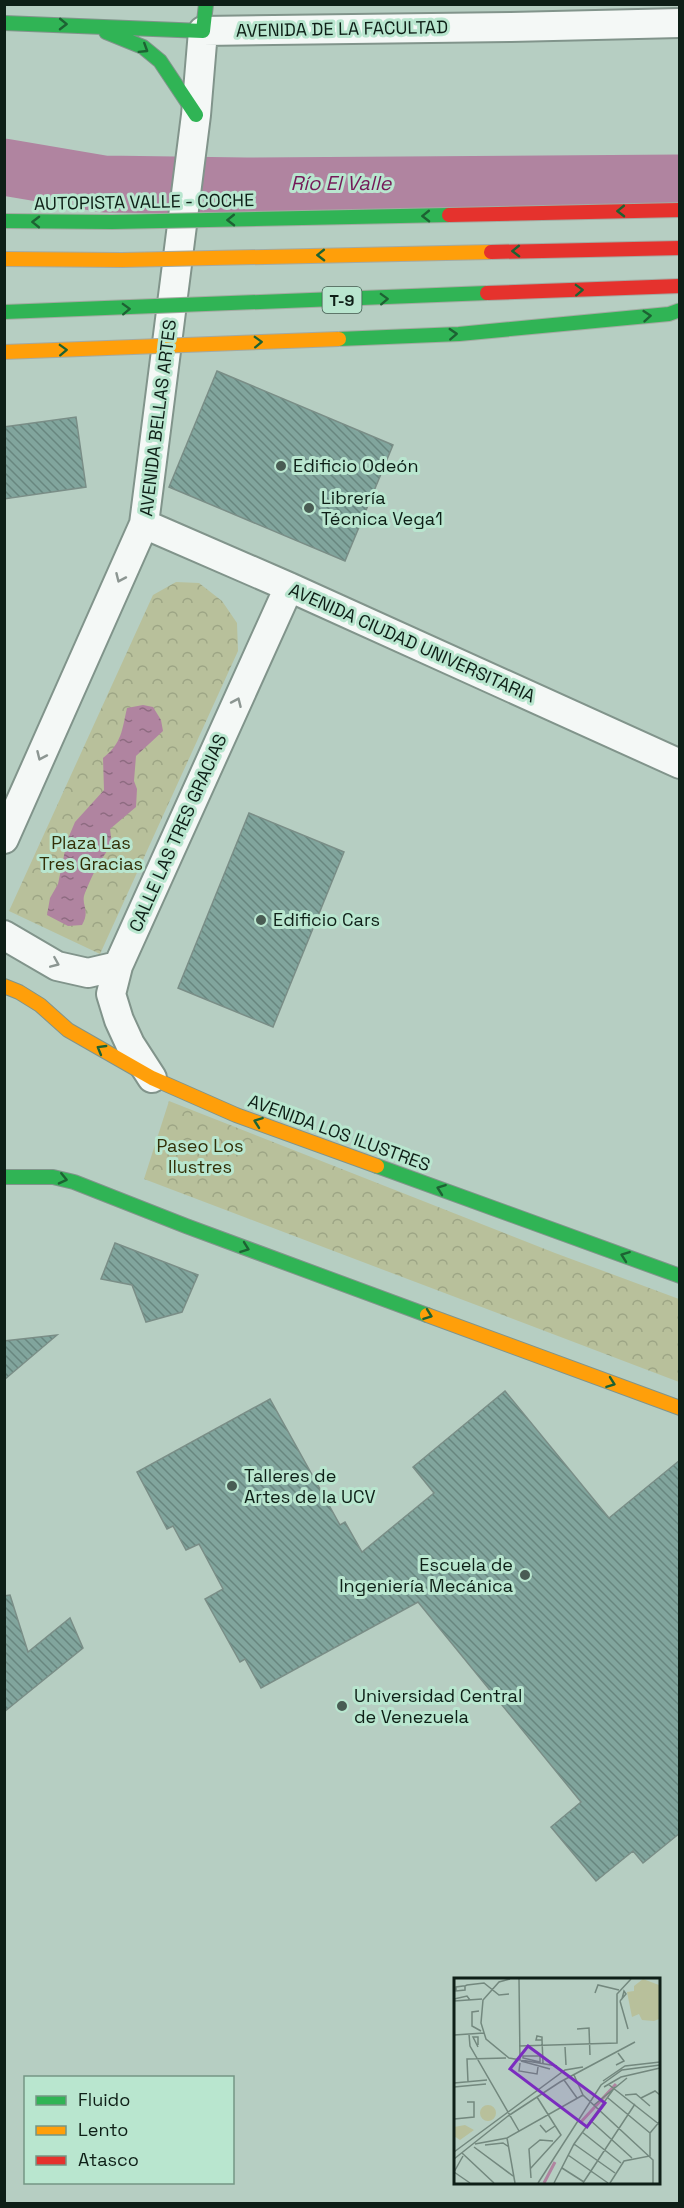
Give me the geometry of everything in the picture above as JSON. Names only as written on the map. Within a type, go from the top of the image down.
[{"type":"main road","points":[[91,25],[123,14]]},
{"type":"main road","name":"AVENIDA DE LA FACULTAD","points":[[4,23],[91,25],[204,18]]},
{"type":"main road","points":[[91,25],[143,47],[160,61],[196,115]]},
{"type":"main road","name":"AUTOPISTA VALLE - COCHE","points":[[4,221],[124,222],[680,210]]},
{"type":"main road","points":[[4,259],[122,260],[680,248]]},
{"type":"main road","name":"T-9","points":[[4,312],[680,286]]},
{"type":"main road","points":[[4,352],[459,334],[669,314],[680,310]]},
{"type":"main road","name":"AVENIDA LOS ILUSTRES","points":[[4,986],[40,1005],[68,1030],[152,1078],[236,1114],[680,1276]]},
{"type":"main road","points":[[4,1177],[53,1177],[74,1182],[186,1226],[680,1408]]},
{"type":"street","name":"AVENIDA DE LA FACULTAD","points":[[204,18],[512,16],[680,23]]},
{"type":"street","name":"AVENIDA BELLAS ARTES","points":[[4,839],[144,524],[196,115],[204,18]]},
{"type":"street","name":"AVENIDA CIUDAD UNIVERSITARIA","points":[[144,524],[680,764]]},
{"type":"street","name":"CALLE LAS TRES GRACIAS","points":[[152,1078],[130,1044],[111,994],[118,966],[289,587]]},
{"type":"street","points":[[4,935],[57,966],[88,973],[118,966]]},
{"type":"green space","name":"Plaza Las Tres Gracias","points":[[176,582],[199,583],[222,601],[237,623],[238,651],[100,954],[9,911],[153,595]]},
{"type":"green space","name":"Paseo Los Ilustres","points":[[169,1101],[555,1253],[679,1299],[679,1382],[144,1179]]},
{"type":"water","points":[[143,705],[153,707],[161,720],[163,731],[136,756],[134,781],[137,789],[136,807],[110,829],[112,844],[97,868],[84,897],[85,920],[82,925],[68,926],[47,915],[50,898],[58,884],[67,841],[75,822],[104,790],[103,758],[118,741],[127,708]]},
{"type":"building","name":"Edificio Odeón","points":[[217,371],[393,445],[345,561],[169,487]]},
{"type":"building","points":[[76,417],[86,487],[4,499],[4,427]]},
{"type":"building","name":"Edificio Cars","points":[[249,813],[344,852],[273,1027],[178,988]]},
{"type":"building","points":[[115,1243],[198,1275],[182,1312],[146,1322],[132,1285],[101,1279]]},
{"type":"building","points":[[57,1335],[4,1380],[4,1341]]},
{"type":"building","points":[[505,1391],[609,1518],[680,1460],[680,1833],[643,1863],[633,1851],[596,1881],[551,1827],[581,1802],[418,1602],[261,1688],[245,1659],[240,1662],[205,1599],[223,1589],[199,1544],[186,1550],[173,1526],[167,1529],[137,1472],[270,1399],[340,1525],[345,1522],[362,1552],[434,1493],[413,1467]]},
{"type":"building","points":[[10,1595],[28,1652],[70,1618],[83,1648],[4,1712],[4,1596]]},
{"type":"waterway","name":"Río El Valle","points":[[4,167],[104,184],[246,186],[680,183]]},
{"type":"traffic: fast","points":[[4,23],[203,31],[206,4]]},
{"type":"traffic: fast","points":[[106,32],[143,47],[160,61],[196,115]]},
{"type":"traffic: fast","points":[[4,221],[112,222],[449,215]]},
{"type":"traffic: fast","points":[[4,312],[487,293]]},
{"type":"traffic: fast","points":[[339,339],[459,334],[669,314],[680,310]]},
{"type":"traffic: fast","points":[[377,1166],[680,1276]]},
{"type":"traffic: fast","points":[[4,1177],[53,1177],[74,1182],[427,1315]]},
{"type":"traffic: slow","points":[[4,259],[122,260],[491,252]]},
{"type":"traffic: slow","points":[[4,352],[339,339]]},
{"type":"traffic: slow","points":[[4,986],[40,1005],[68,1030],[152,1078],[236,1115],[377,1166]]},
{"type":"traffic: slow","points":[[427,1315],[680,1408]]},
{"type":"traffic: jam","points":[[449,215],[680,210]]},
{"type":"traffic: jam","points":[[491,252],[680,248]]},
{"type":"traffic: jam","points":[[487,293],[680,286]]},
{"type":"place","name":"Edificio Odeón","points":[[281,466]]},
{"type":"place","name":"Librería Técnica Vega1","points":[[309,508]]},
{"type":"place","name":"Edificio Cars","points":[[261,920]]},
{"type":"place","name":"Talleres de Artes de la UCV","points":[[232,1486]]},
{"type":"place","name":"Escuela de Ingeniería Mecánica","points":[[525,1575]]},
{"type":"place","name":"Universidad Central de Venezuela","points":[[342,1706]]}]
